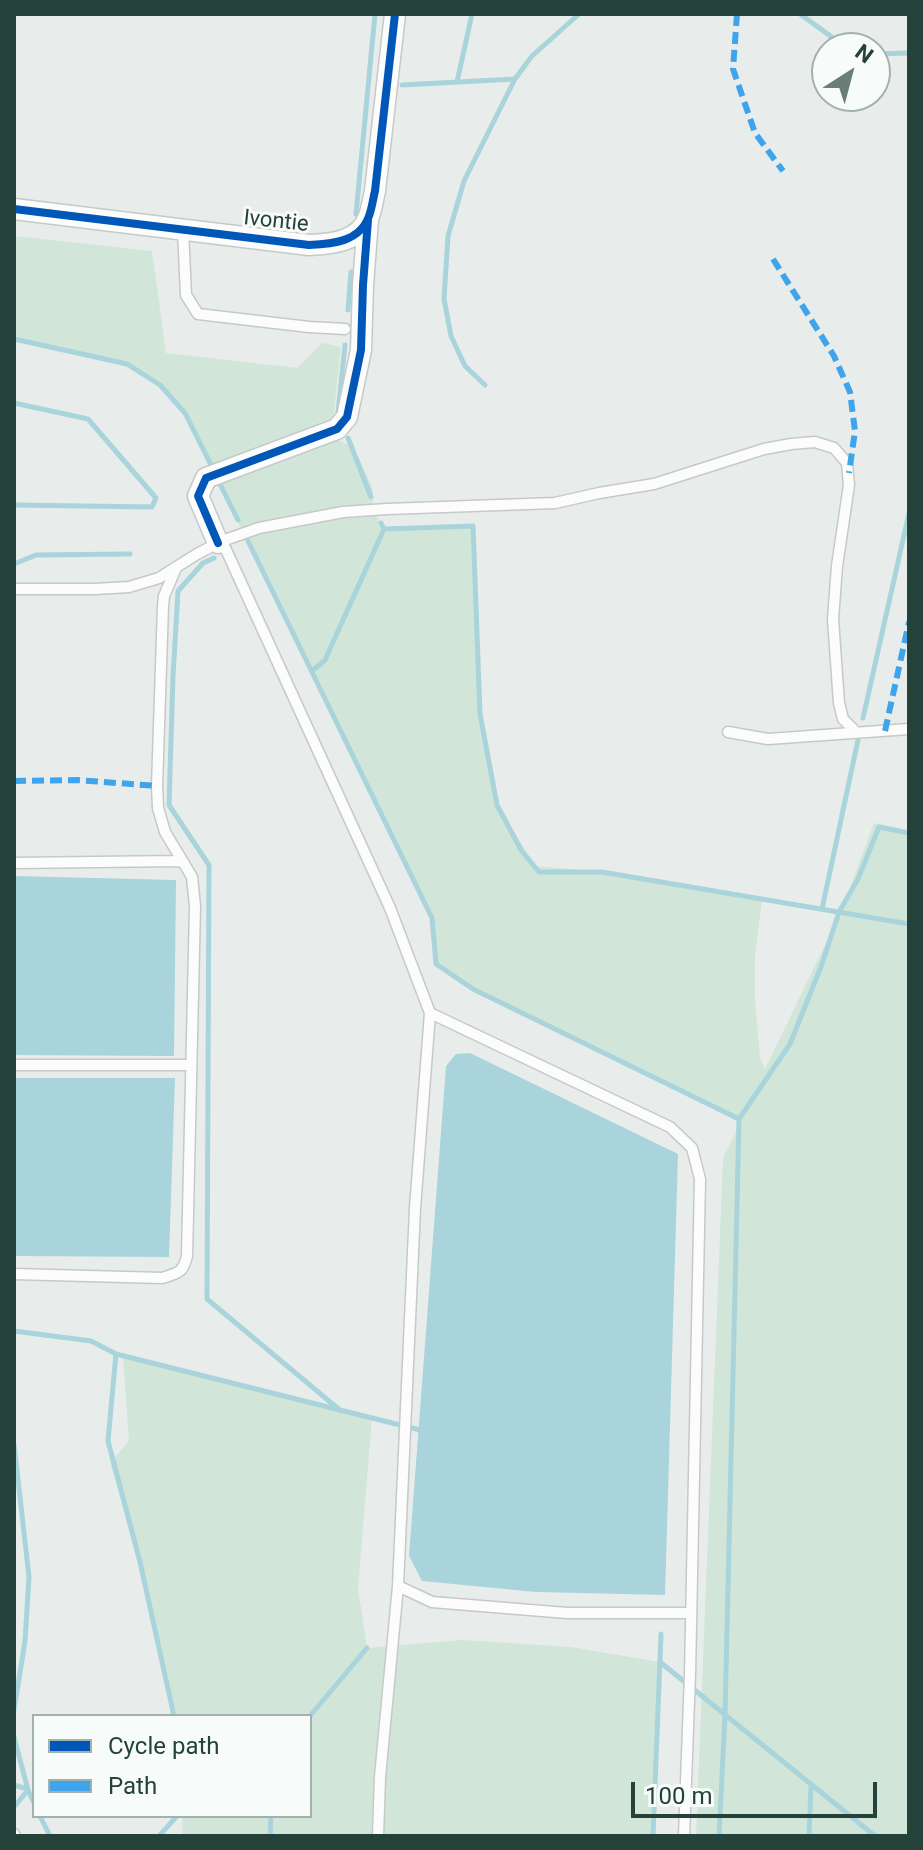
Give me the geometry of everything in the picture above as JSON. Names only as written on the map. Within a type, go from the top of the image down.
[{"type":"street","points":[[220,542],[198,496],[206,478],[337,429],[347,417],[361,350],[368,220],[375,191],[395,14]]},
{"type":"street","name":"Ivontie","points":[[14,209],[309,245],[332,244],[354,236],[368,220]]},
{"type":"lane","points":[[183,230],[186,295],[198,314],[345,329]]},
{"type":"lane","points":[[14,589],[129,587],[159,578],[220,542],[259,528],[343,512],[555,503],[654,484],[764,449],[815,442],[834,448],[847,463],[849,473],[837,566],[833,635],[839,703],[843,719],[856,732]]},
{"type":"lane","points":[[220,542],[390,908],[430,1013],[415,1208],[398,1586],[380,1777],[378,1836]]},
{"type":"lane","points":[[14,1274],[162,1278],[185,1267],[195,906],[192,877],[165,832],[158,808],[157,786],[163,606],[176,568]]},
{"type":"lane","points":[[728,732],[768,739],[909,729]]},
{"type":"lane","points":[[14,863],[184,863]]},
{"type":"lane","points":[[430,1013],[670,1127],[692,1148],[700,1179],[684,1836]]},
{"type":"lane","points":[[14,1065],[191,1065]]},
{"type":"lane","points":[[398,1586],[432,1602],[567,1613],[691,1613]]},
{"type":"green space","points":[[14,236],[152,251],[166,353],[297,368],[322,343],[341,347],[331,438],[353,446],[373,489],[372,507],[383,529],[473,526],[480,714],[498,805],[535,866],[602,872],[762,899],[755,956],[755,1000],[760,1058],[765,1069],[841,912],[874,823],[909,831],[909,1836],[696,1836],[723,1158],[739,1126],[739,1119],[473,989],[436,964],[432,918],[185,413],[160,385],[127,364],[14,339]]},
{"type":"green space","points":[[123,1356],[372,1419],[358,1588],[367,1648],[462,1640],[571,1647],[660,1662],[653,1836],[183,1836],[182,1818],[312,1818],[312,1714],[174,1714],[140,1562],[110,1463],[129,1441]]},
{"type":"water","points":[[14,876],[176,880],[174,1056],[14,1055]]},
{"type":"water","points":[[470,1053],[678,1154],[665,1595],[536,1592],[422,1581],[409,1556],[446,1066],[456,1054]]},
{"type":"water","points":[[14,1078],[175,1078],[169,1257],[14,1256]]},
{"type":"waterway","points":[[356,214],[375,14]]},
{"type":"waterway","points":[[457,82],[472,14]]},
{"type":"waterway","points":[[485,385],[465,366],[451,336],[444,299],[448,236],[464,181],[515,79],[532,56],[579,14]]},
{"type":"waterway","points":[[800,14],[825,32]]},
{"type":"waterway","points":[[891,54],[909,53]]},
{"type":"waterway","points":[[402,85],[515,79]]},
{"type":"waterway","points":[[348,310],[351,272]]},
{"type":"waterway","points":[[14,339],[127,364],[160,385],[185,413],[213,469]]},
{"type":"waterway","points":[[338,412],[345,345]]},
{"type":"waterway","points":[[14,403],[88,419],[156,498],[152,507],[14,505]]},
{"type":"waterway","points":[[348,438],[371,497]]},
{"type":"waterway","points":[[217,478],[238,520]]},
{"type":"waterway","points":[[863,718],[909,513]]},
{"type":"waterway","points":[[312,671],[325,660],[384,529],[381,523]]},
{"type":"waterway","points":[[384,529],[473,526],[480,714],[497,805],[521,850],[539,872],[602,872],[909,924]]},
{"type":"waterway","points":[[248,541],[432,918],[436,964],[473,989],[739,1119]]},
{"type":"waterway","points":[[14,564],[36,555],[130,554]]},
{"type":"waterway","points":[[214,558],[203,563],[178,591],[169,805],[209,865],[207,1299],[341,1411]]},
{"type":"waterway","points":[[822,909],[858,740]]},
{"type":"waterway","points":[[719,1836],[725,1715],[739,1119],[790,1044],[839,912],[858,879],[879,827],[909,833]]},
{"type":"waterway","points":[[14,1331],[91,1341],[116,1354],[424,1431]]},
{"type":"waterway","points":[[116,1354],[108,1441],[140,1562],[174,1714]]},
{"type":"waterway","points":[[14,1444],[29,1577],[25,1641],[14,1710]]},
{"type":"waterway","points":[[653,1836],[661,1634]]},
{"type":"waterway","points":[[312,1714],[367,1648]]},
{"type":"waterway","points":[[660,1662],[875,1836]]},
{"type":"waterway","points":[[14,1737],[32,1799]]},
{"type":"waterway","points":[[14,1785],[27,1789]]},
{"type":"waterway","points":[[809,1836],[811,1786]]},
{"type":"waterway","points":[[14,1807],[28,1790]]},
{"type":"waterway","points":[[41,1818],[50,1836]]},
{"type":"waterway","points":[[159,1836],[175,1818]]},
{"type":"waterway","points":[[270,1836],[271,1818]]},
{"type":"marked path","points":[[737,14],[733,69],[755,133],[783,171]]},
{"type":"marked path","points":[[773,259],[834,356],[850,392],[855,431],[849,473]]},
{"type":"marked path","points":[[885,731],[909,622]]},
{"type":"marked path","points":[[14,781],[77,780],[157,786]]},
{"type":"cycle path","points":[[14,209],[309,245],[336,242],[352,236],[365,225],[375,191],[395,14]]},
{"type":"cycle path","points":[[218,543],[198,496],[206,478],[337,429],[347,417],[361,350],[368,220]]}]
